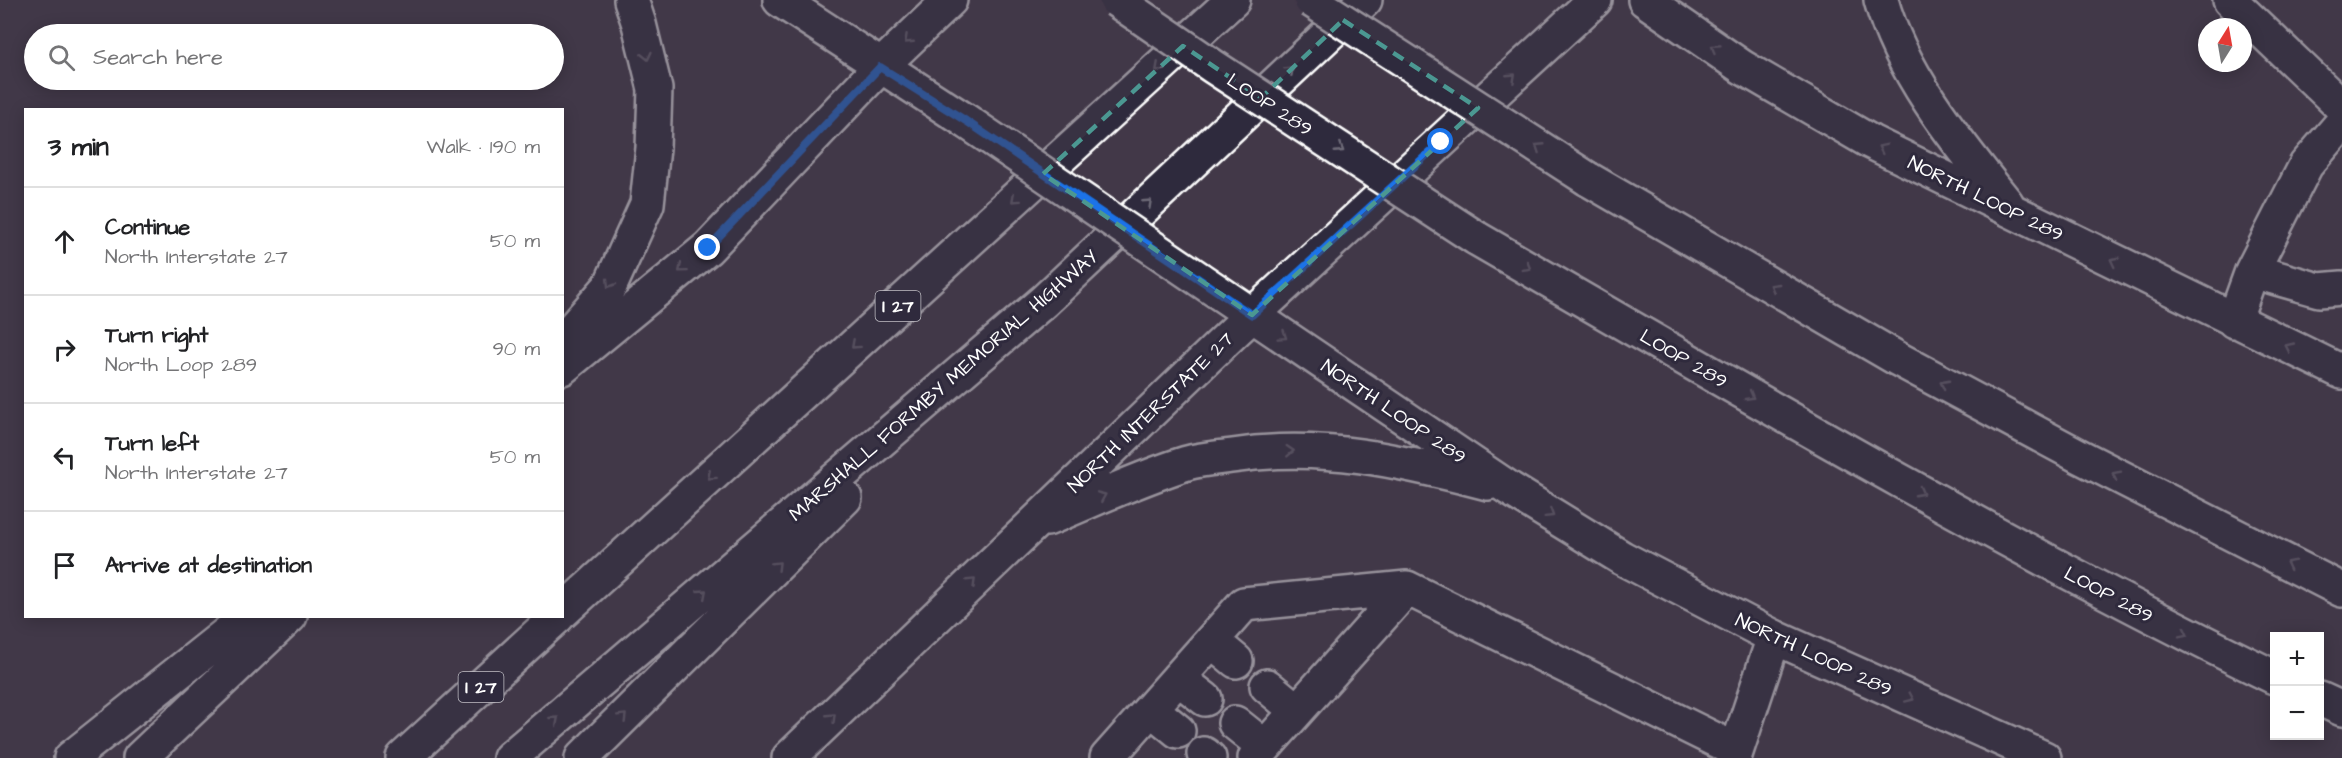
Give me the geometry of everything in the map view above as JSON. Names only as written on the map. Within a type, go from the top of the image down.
[{"type":"main road","points":[[564,338],[610,286],[647,204],[653,148],[655,89],[631,0]]},
{"type":"main road","name":"NORTH LOOP 289","points":[[780,0],[966,121],[1510,489],[1622,558],[1774,637],[2044,758]]},
{"type":"main road","points":[[564,366],[708,248],[880,67],[950,0]]},
{"type":"main road","name":"LOOP 289","points":[[1116,0],[1214,67],[1476,238],[1846,451],[2153,618],[2270,675]]},
{"type":"main road","name":"I 27","points":[[564,610],[1233,0]]},
{"type":"main road","points":[[1311,0],[1588,179],[1898,359],[2081,457],[2342,590]]},
{"type":"main road","name":"MARSHALL FORMBY MEMORIAL HIGHWAY","points":[[510,758],[1044,301],[1365,0]]},
{"type":"main road","name":"NORTH INTERSTATE 27","points":[[795,756],[1029,527],[1252,315],[1595,0]]},
{"type":"main road","name":"NORTH LOOP 289","points":[[1645,0],[1742,67],[1871,142],[2342,372]]},
{"type":"main road","points":[[1881,0],[1887,23],[1916,78],[1949,131],[2012,210]]},
{"type":"main road","points":[[2230,0],[2342,107]]},
{"type":"main road","points":[[2234,321],[2252,271],[2306,165],[2342,123]]},
{"type":"main road","points":[[2252,271],[2319,290],[2342,288]]},
{"type":"main road","points":[[582,758],[1044,301]]},
{"type":"main road","points":[[1029,527],[1189,462],[1251,453],[1307,450],[1363,455],[1422,466],[1510,489]]},
{"type":"main road","points":[[1123,753],[1151,709],[1178,678],[1224,651],[1244,604],[1407,588],[1735,754],[1774,637]]},
{"type":"main road","points":[[1235,723],[1260,752],[1407,588]]},
{"type":"main road","points":[[70,758],[246,618]]},
{"type":"main road","points":[[140,758],[288,618]]},
{"type":"main road","name":"I 27","points":[[403,758],[556,618]]},
{"type":"main road","points":[[1178,678],[1205,699]]},
{"type":"main road","points":[[1267,686],[1297,711]]},
{"type":"main road","points":[[2324,701],[2342,710]]},
{"type":"main road","points":[[1151,709],[1178,731]]},
{"type":"highlighted area","points":[[1343,20],[1478,108],[1252,315],[1043,174],[1183,46],[1261,98]]},
{"type":"route","points":[[708,248],[880,67],[966,121],[1252,315],[1441,142]]}]
